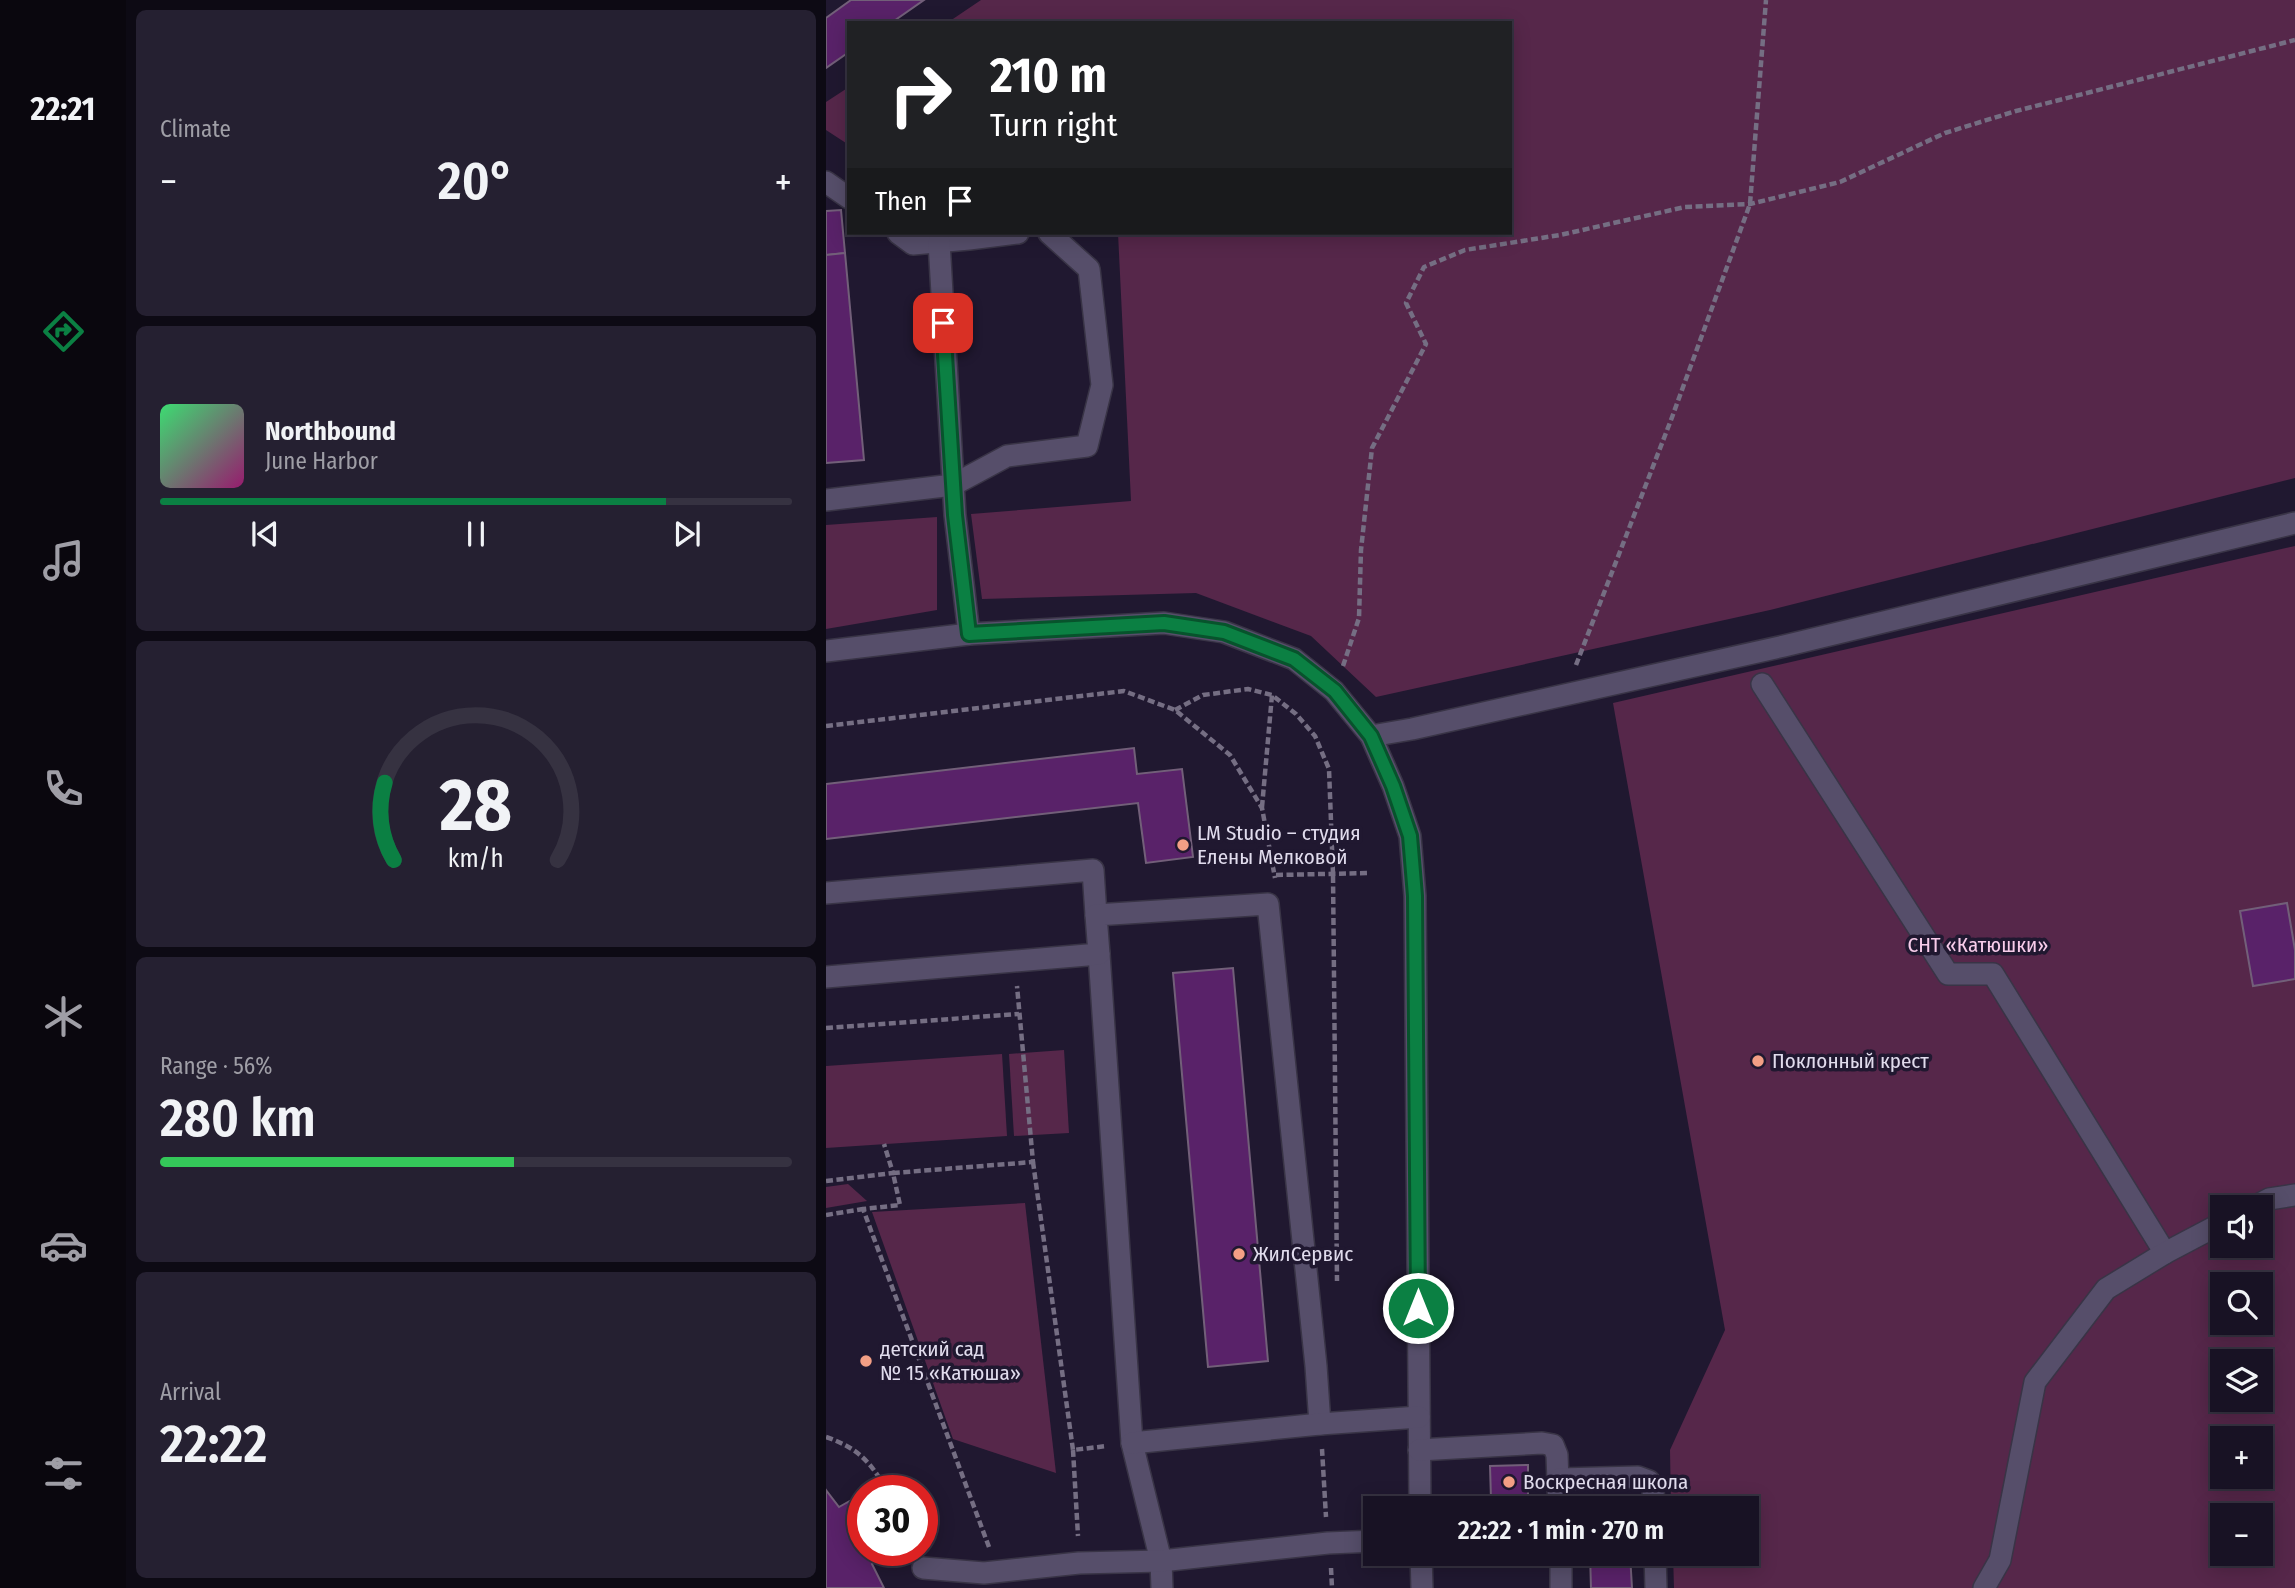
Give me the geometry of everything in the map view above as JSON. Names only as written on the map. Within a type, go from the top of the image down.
[{"type":"street","points":[[826,182],[847,197]]},
{"type":"street","points":[[901,235],[913,243],[1000,235]]},
{"type":"street","points":[[826,500],[953,485],[1007,456],[1087,446],[1102,384],[1089,269],[1051,235]]},
{"type":"street","points":[[939,242],[953,485],[969,634]]},
{"type":"street","points":[[1371,736],[1784,646],[2295,523]]},
{"type":"street","points":[[826,651],[969,634],[1164,623],[1212,630],[1224,632],[1294,659],[1335,691],[1371,736],[1393,786],[1410,836],[1415,896],[1420,1496]]},
{"type":"street","points":[[1762,684],[1948,974],[1993,974],[2165,1252]]},
{"type":"street","points":[[826,893],[1093,870],[1132,1443],[1161,1560],[1162,1588]]},
{"type":"street","points":[[1096,915],[1268,904],[1320,1424]]},
{"type":"street","points":[[826,977],[1099,954]]},
{"type":"street","points":[[2273,1198],[2295,1195]]},
{"type":"street","points":[[1984,1588],[2000,1560],[2035,1382],[2106,1289],[2165,1252],[2210,1229]]},
{"type":"street","points":[[1132,1443],[1419,1417]]},
{"type":"street","points":[[1419,1450],[1542,1443],[1553,1446],[1557,1455],[1559,1496]]},
{"type":"street","points":[[1559,1479],[1638,1477],[1649,1481],[1653,1496]]},
{"type":"street","points":[[923,1568],[984,1573],[1363,1542]]},
{"type":"street","points":[[1421,1566],[1422,1588]]},
{"type":"street","points":[[1560,1566],[1561,1588]]},
{"type":"street","points":[[1655,1566],[1656,1588]]},
{"type":"path","points":[[1564,695],[1671,420],[1750,204],[1766,0]]},
{"type":"path","points":[[1335,691],[1359,618],[1361,550],[1372,448],[1426,344],[1406,303],[1424,267],[1465,250],[1560,235],[1685,207],[1750,204],[1840,182],[1945,133],[2016,111],[2295,40]]},
{"type":"path","points":[[1175,710],[1203,695],[1248,689],[1272,695],[1296,714],[1315,736],[1329,769],[1333,873],[1337,1283]]},
{"type":"path","points":[[826,726],[1124,691],[1175,710],[1230,755],[1262,808]]},
{"type":"path","points":[[1268,904],[1276,875],[1262,808],[1272,695]]},
{"type":"path","points":[[1276,875],[1370,873]]},
{"type":"path","points":[[826,1028],[1019,1014],[1033,1162],[1073,1450],[1080,1563]]},
{"type":"path","points":[[826,1215],[900,1205],[894,1173],[884,1144]]},
{"type":"path","points":[[826,1181],[1033,1162]]},
{"type":"path","points":[[863,1209],[988,1544],[994,1571]]},
{"type":"path","points":[[1320,1424],[1328,1544]]},
{"type":"path","points":[[826,1437],[846,1444],[874,1467],[878,1475]]},
{"type":"path","points":[[1073,1450],[1132,1443]]},
{"type":"green space","points":[[981,0],[2295,0],[2295,478],[1770,610],[1376,697],[1311,636],[1196,593],[982,599],[971,514],[1131,501],[1118,235],[1512,235],[1512,21],[950,21]]},
{"type":"green space","points":[[847,88],[847,144],[826,130],[826,102]]},
{"type":"green space","points":[[937,517],[937,610],[826,629],[826,525]]},
{"type":"green space","name":"СНТ «Катюшки»","points":[[2295,546],[2295,1588],[1674,1588],[1673,1566],[1759,1566],[1759,1496],[1671,1496],[1670,1450],[1725,1330],[1613,703]]},
{"type":"green space","points":[[1064,1050],[1069,1133],[1014,1136],[1009,1054]]},
{"type":"green space","points":[[1002,1054],[1007,1136],[826,1148],[826,1066]]},
{"type":"green space","points":[[848,1184],[867,1201],[826,1208],[826,1187]]},
{"type":"green space","points":[[1025,1203],[1056,1473],[953,1439],[872,1212]]},
{"type":"building","points":[[851,0],[924,0],[894,21],[847,21],[847,53],[826,68],[826,18]]},
{"type":"building","points":[[841,210],[845,253],[826,255],[826,211]]},
{"type":"building","points":[[845,253],[864,460],[826,463],[826,255]]},
{"type":"building","points":[[1134,748],[1137,774],[1182,769],[1193,857],[1146,863],[1138,803],[826,839],[826,784]]},
{"type":"building","points":[[2287,903],[2295,950],[2295,979],[2253,986],[2240,911]]},
{"type":"building","points":[[1233,968],[1268,1361],[1208,1367],[1173,973]]},
{"type":"building","name":"Воскресная школа","points":[[1528,1465],[1528,1496],[1491,1496],[1490,1466]]},
{"type":"building","points":[[826,1490],[839,1507],[847,1502],[847,1566],[873,1566],[884,1588],[826,1588]]},
{"type":"building","points":[[1590,1566],[1631,1566],[1632,1588],[1591,1588]]},
{"type":"place","name":"LM Studio – студия Елены Мелковой","points":[[1183,845]]},
{"type":"place","name":"Поклонный крест","points":[[1758,1061]]},
{"type":"place","name":"ЖилСервис","points":[[1239,1254]]},
{"type":"place","name":"детский сад № 15 «Катюша»","points":[[866,1361]]},
{"type":"place","name":"Воскресная школа","points":[[1509,1482]]},
{"type":"route","points":[[943,323],[955,515],[969,634],[1164,623],[1224,632],[1294,659],[1335,691],[1371,736],[1393,786],[1410,836],[1415,896],[1418,1308]]}]
